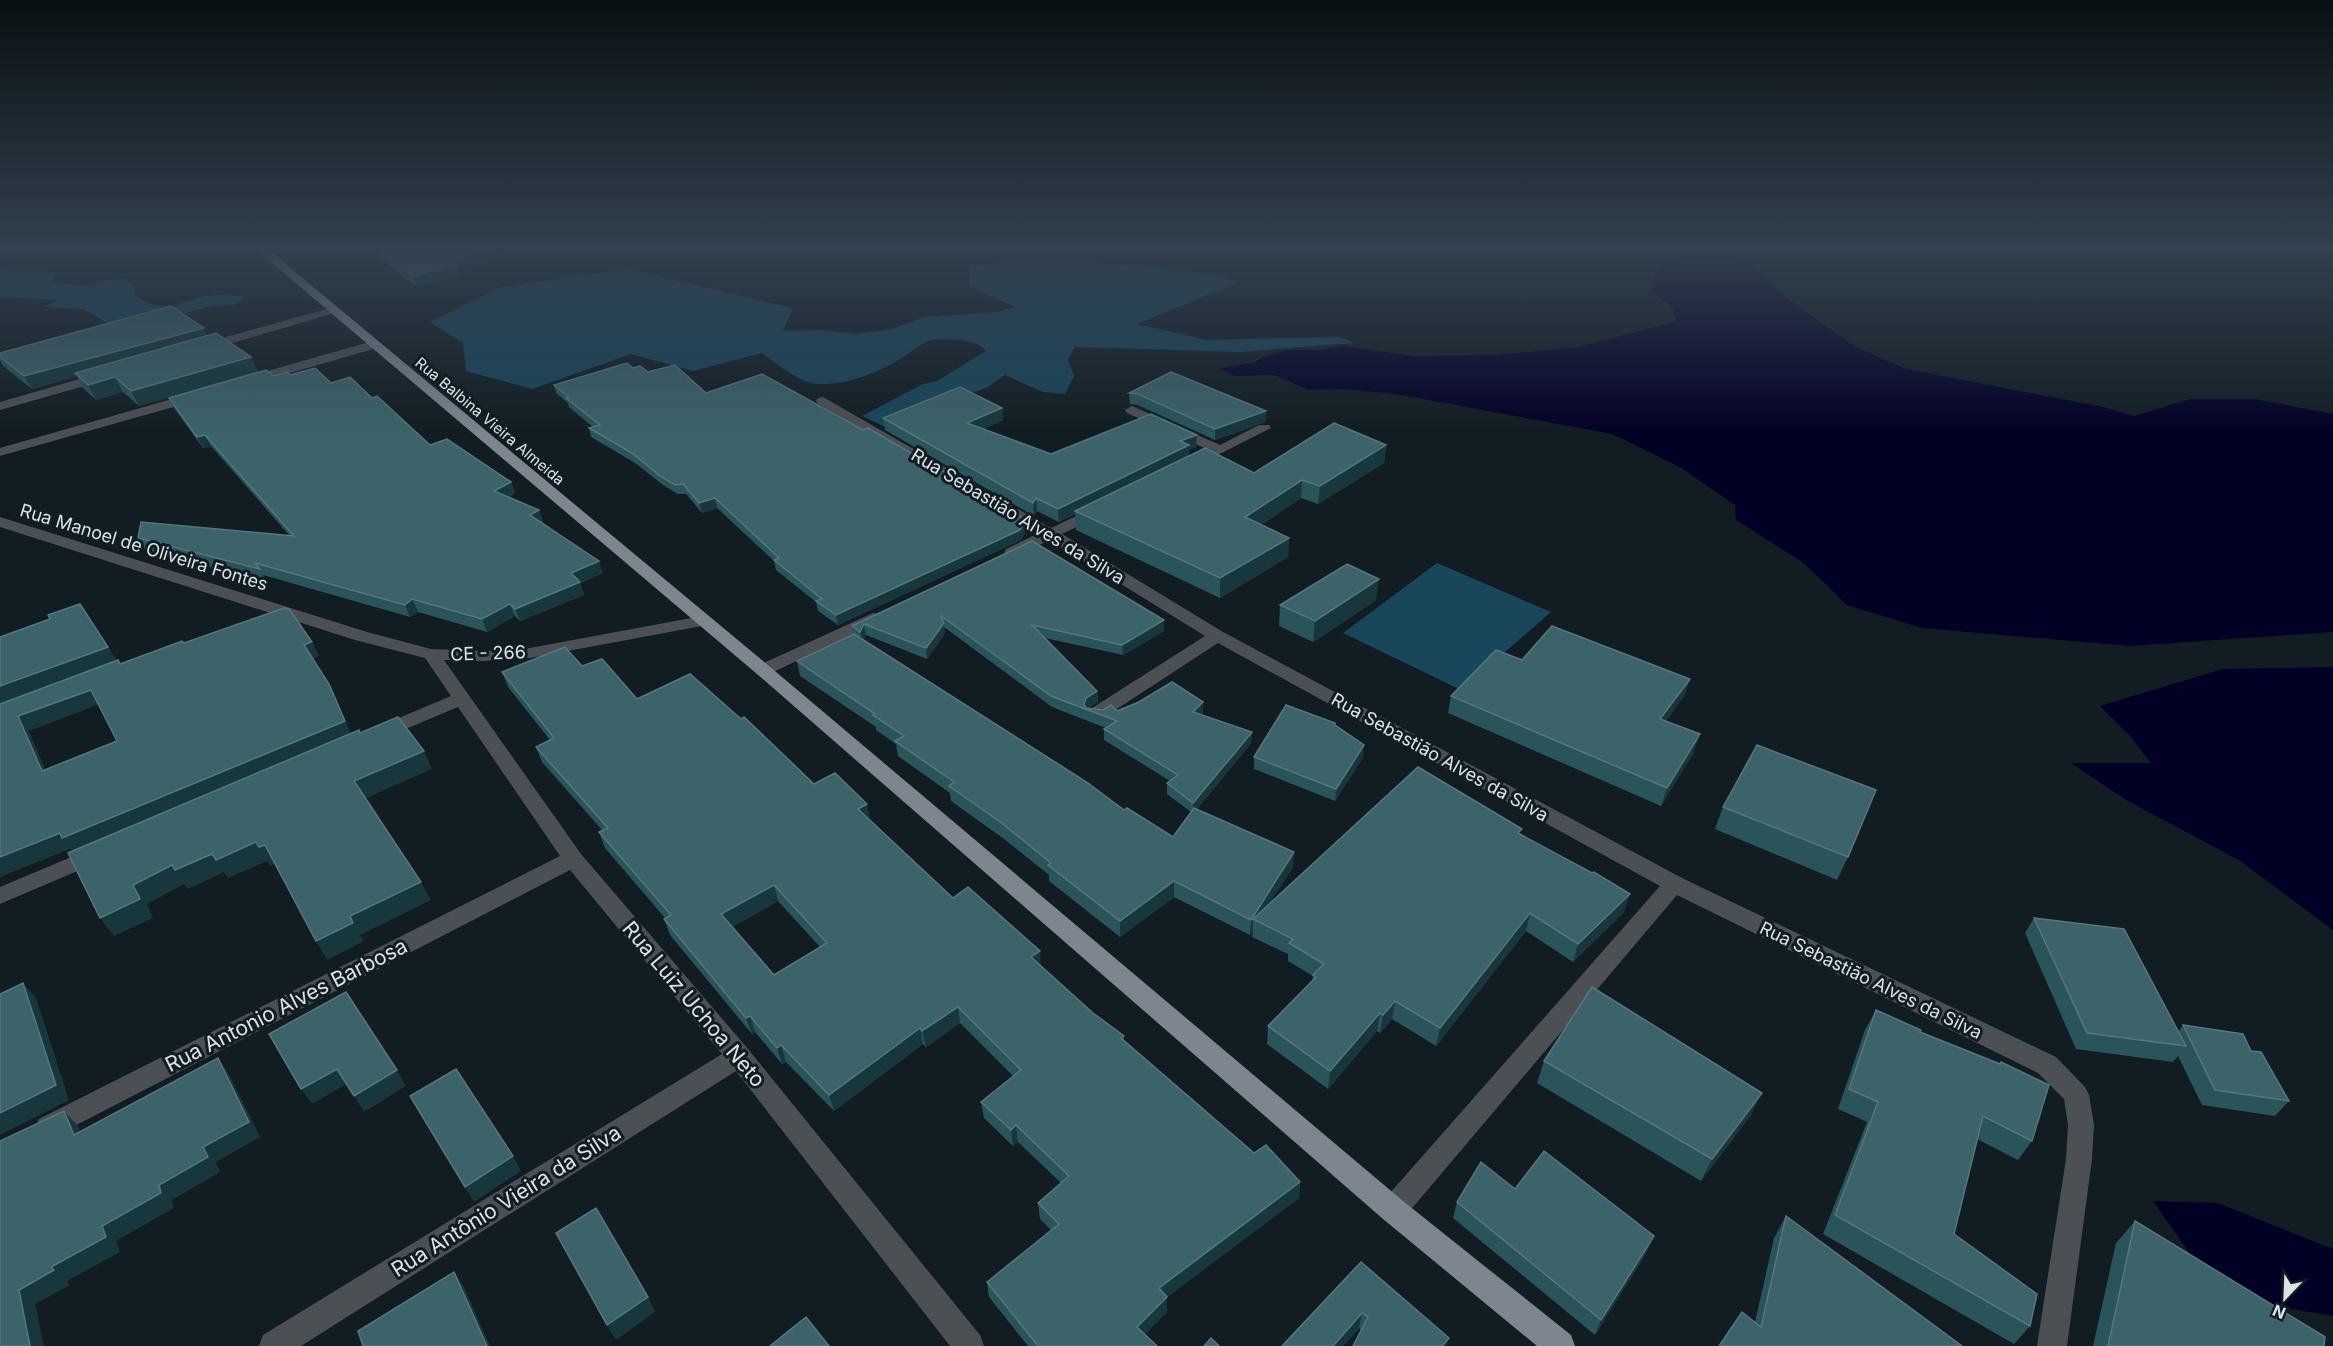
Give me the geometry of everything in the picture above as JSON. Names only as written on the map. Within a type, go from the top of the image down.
[{"type":"main road","name":"Rua Balbina Vieira Almeida","points":[[334,310],[702,621],[764,670],[1393,1210],[1560,1346]]},
{"type":"street","points":[[196,350],[334,310]]},
{"type":"street","points":[[237,384],[373,345]]},
{"type":"street","points":[[0,406],[115,373]]},
{"type":"street","points":[[0,452],[204,394]]},
{"type":"street","name":"Rua Sebastião Alves da Silva","points":[[823,401],[1051,534],[1217,636],[1674,884],[2047,1065],[2070,1086],[2079,1106],[2081,1125],[2079,1159],[2052,1346]]},
{"type":"street","points":[[1132,411],[1220,450]]},
{"type":"street","points":[[1178,471],[1264,428]]},
{"type":"street","points":[[998,559],[1115,502]]},
{"type":"street","name":"Rua Manoel de Oliveira Fontes","points":[[3,528],[277,610]]},
{"type":"street","points":[[764,670],[891,609]]},
{"type":"street","points":[[255,618],[277,610]]},
{"type":"street","name":"CE - 266","points":[[277,610],[361,636],[431,654],[483,656],[530,653],[702,621]]},
{"type":"street","points":[[1096,714],[1217,636]]},
{"type":"street","name":"Rua Luiz Uchoa Neto","points":[[431,654],[573,859],[739,1056],[969,1346]]},
{"type":"street","points":[[362,741],[460,699]]},
{"type":"street","points":[[0,896],[110,849]]},
{"type":"street","name":"Rua Antonio Alves Barbosa","points":[[32,1135],[573,859]]},
{"type":"street","points":[[1393,1210],[1674,884]]},
{"type":"street","name":"Rua Antônio Vieira da Silva","points":[[274,1346],[739,1056]]},
{"type":"shaded area","points":[[79,309],[201,309],[168,318],[111,325]]},
{"type":"shaded area","points":[[456,309],[793,309],[783,331],[821,330],[857,334],[892,329],[924,317],[998,312],[1009,309],[1174,309],[1137,324],[1207,340],[1340,337],[1354,343],[1239,352],[1075,347],[1068,360],[1074,376],[1065,394],[1043,392],[1005,375],[988,387],[883,426],[862,416],[923,384],[937,381],[986,351],[976,344],[960,340],[929,341],[872,373],[829,384],[804,381],[762,353],[693,371],[631,354],[532,389],[466,371],[463,343],[430,322]]},
{"type":"shaded area","points":[[1672,309],[1802,309],[1854,346],[1906,369],[2103,407],[2134,416],[2190,399],[2255,399],[2333,414],[2333,632],[2130,646],[1922,628],[1847,605],[1804,563],[1736,520],[1735,505],[1680,467],[1612,434],[1396,394],[1341,389],[1308,390],[1275,375],[1236,376],[1219,369],[1256,362],[1262,357],[1287,350],[1321,350],[1344,346],[1413,356],[1495,355],[1579,347],[1677,321]]},
{"type":"shaded area","points":[[1437,563],[1551,612],[1461,690],[1343,633]]},
{"type":"shaded area","points":[[2333,667],[2333,930],[2239,860],[2128,801],[2071,763],[2151,763],[2131,737],[2100,706],[2223,669]]},
{"type":"shaded area","points":[[2153,1201],[2218,1203],[2333,1249],[2333,1316],[2263,1304],[2198,1265]]},
{"type":"building","points":[[161,309],[175,309],[204,328],[24,376],[0,357],[0,353]]},
{"type":"building","points":[[216,333],[251,357],[131,391],[115,377],[88,385],[75,373]]},
{"type":"building","points":[[627,363],[633,368],[640,366],[648,372],[675,365],[706,393],[762,374],[863,430],[868,428],[1026,520],[1020,530],[836,615],[816,601],[822,599],[774,560],[779,558],[715,498],[699,503],[683,484],[675,485],[632,453],[589,428],[600,425],[566,398],[569,398],[554,385]]},
{"type":"building","points":[[315,368],[331,383],[350,377],[372,398],[377,396],[430,445],[447,439],[511,482],[494,491],[539,510],[530,515],[599,561],[571,573],[580,582],[515,609],[510,604],[482,619],[412,599],[405,605],[255,563],[260,569],[138,538],[141,522],[294,536],[205,435],[197,437],[169,398],[266,370],[274,376],[287,372],[290,375]]},
{"type":"building","points":[[1171,372],[1266,411],[1215,429],[1138,394],[1129,393]]},
{"type":"building","points":[[960,387],[1002,408],[967,423],[1051,454],[1151,414],[1197,435],[1180,441],[1189,445],[1058,509],[1036,498],[1033,503],[883,418]]},
{"type":"building","points":[[1334,423],[1386,445],[1320,486],[1302,480],[1245,517],[1289,538],[1220,578],[1075,511],[1205,448],[1254,473]]},
{"type":"building","points":[[1032,541],[1164,620],[1122,645],[1032,625],[1097,691],[1086,698],[1084,704],[1086,708],[1103,710],[1111,705],[1117,711],[1139,702],[1172,682],[1203,702],[1193,712],[1252,732],[1193,803],[1167,783],[1178,775],[1104,729],[1117,721],[1051,696],[940,615],[944,623],[926,648],[864,624],[860,632],[852,626]]},
{"type":"building","points":[[1347,564],[1379,579],[1315,621],[1280,605]]},
{"type":"building","points":[[80,604],[108,647],[0,686],[0,637],[50,619],[48,615]]},
{"type":"building","points":[[284,608],[289,609],[312,642],[304,645],[329,684],[345,721],[62,838],[60,833],[0,857],[0,704],[118,660],[120,664],[182,641],[184,643]],"holes":[[[91,690],[117,741],[42,771],[18,716]]]},
{"type":"building","points":[[1552,626],[1690,679],[1660,719],[1700,734],[1667,788],[1451,696],[1496,650],[1522,660]]},
{"type":"building","points":[[854,634],[1088,783],[1124,810],[1127,808],[1173,837],[1194,808],[1294,852],[1251,920],[1174,881],[1120,921],[1048,865],[1051,863],[1003,824],[949,786],[954,782],[895,741],[904,736],[797,661]]},
{"type":"building","points":[[565,647],[582,666],[602,659],[637,699],[690,674],[741,719],[744,717],[814,784],[835,773],[867,804],[858,809],[953,898],[968,887],[1040,951],[1031,957],[1093,1013],[1124,1036],[1121,1038],[1254,1153],[1266,1145],[1300,1182],[1159,1288],[1167,1297],[1137,1327],[1157,1346],[1038,1346],[987,1282],[1059,1224],[1038,1203],[1069,1176],[1016,1125],[1011,1130],[981,1102],[1021,1070],[958,1007],[922,1031],[920,1028],[829,1095],[781,1045],[777,1048],[750,1016],[746,1018],[664,919],[671,915],[599,832],[608,828],[536,747],[554,738],[502,672]],"holes":[[[774,885],[827,943],[774,975],[721,914]]]},
{"type":"building","points":[[1286,705],[1335,723],[1364,745],[1336,789],[1254,757]]},
{"type":"building","points":[[398,717],[424,751],[354,781],[421,882],[350,916],[353,923],[316,941],[265,845],[259,847],[256,842],[216,860],[212,854],[175,870],[172,865],[133,885],[140,899],[100,918],[68,853],[359,730],[360,733]]},
{"type":"building","points":[[1757,745],[1876,790],[1848,857],[1723,807]]},
{"type":"building","points":[[1418,767],[1522,829],[1518,833],[1592,873],[1594,872],[1630,894],[1578,944],[1530,913],[1440,1028],[1395,1001],[1383,1015],[1380,1013],[1330,1071],[1268,1026],[1316,977],[1313,975],[1324,964],[1289,943],[1293,939],[1253,919]]},
{"type":"building","points":[[2034,918],[2124,929],[2186,1046],[2087,1033]]},
{"type":"building","points":[[23,983],[56,1085],[0,1113],[0,994]]},
{"type":"building","points":[[1592,987],[1762,1093],[1712,1159],[1544,1061]]},
{"type":"building","points":[[346,992],[397,1070],[354,1096],[337,1069],[301,1089],[269,1034]]},
{"type":"building","points":[[1876,1010],[1921,1030],[1920,1032],[2000,1064],[2001,1062],[2049,1085],[2032,1141],[1983,1116],[1954,1234],[2037,1294],[2030,1326],[1835,1215],[1878,1102],[1849,1089]]},
{"type":"building","points":[[2183,1025],[2243,1034],[2251,1051],[2261,1052],[2289,1101],[2215,1090]]},
{"type":"building","points":[[218,1058],[249,1122],[203,1147],[208,1157],[159,1185],[161,1193],[102,1226],[106,1237],[51,1267],[54,1270],[19,1290],[30,1346],[0,1346],[0,1141],[64,1111],[74,1135]]},
{"type":"building","points":[[456,1069],[513,1156],[465,1187],[410,1096]]},
{"type":"building","points":[[1544,1151],[1654,1236],[1601,1320],[1457,1202],[1481,1162],[1515,1189]]},
{"type":"building","points":[[596,1208],[648,1297],[607,1325],[556,1233]]},
{"type":"building","points":[[1786,1216],[1962,1346],[1719,1346],[1742,1312],[1761,1327]]},
{"type":"building","points":[[2135,1221],[2325,1337],[2324,1346],[2108,1346]]},
{"type":"building","points":[[1361,1262],[1449,1338],[1442,1346],[1353,1346],[1368,1317],[1362,1313],[1333,1346],[1282,1346]]},
{"type":"building","points":[[454,1272],[487,1346],[363,1346],[358,1331]]},
{"type":"building","points":[[806,1317],[829,1346],[770,1346]]},
{"type":"building","points":[[1211,1338],[1219,1346],[1204,1346]]}]
